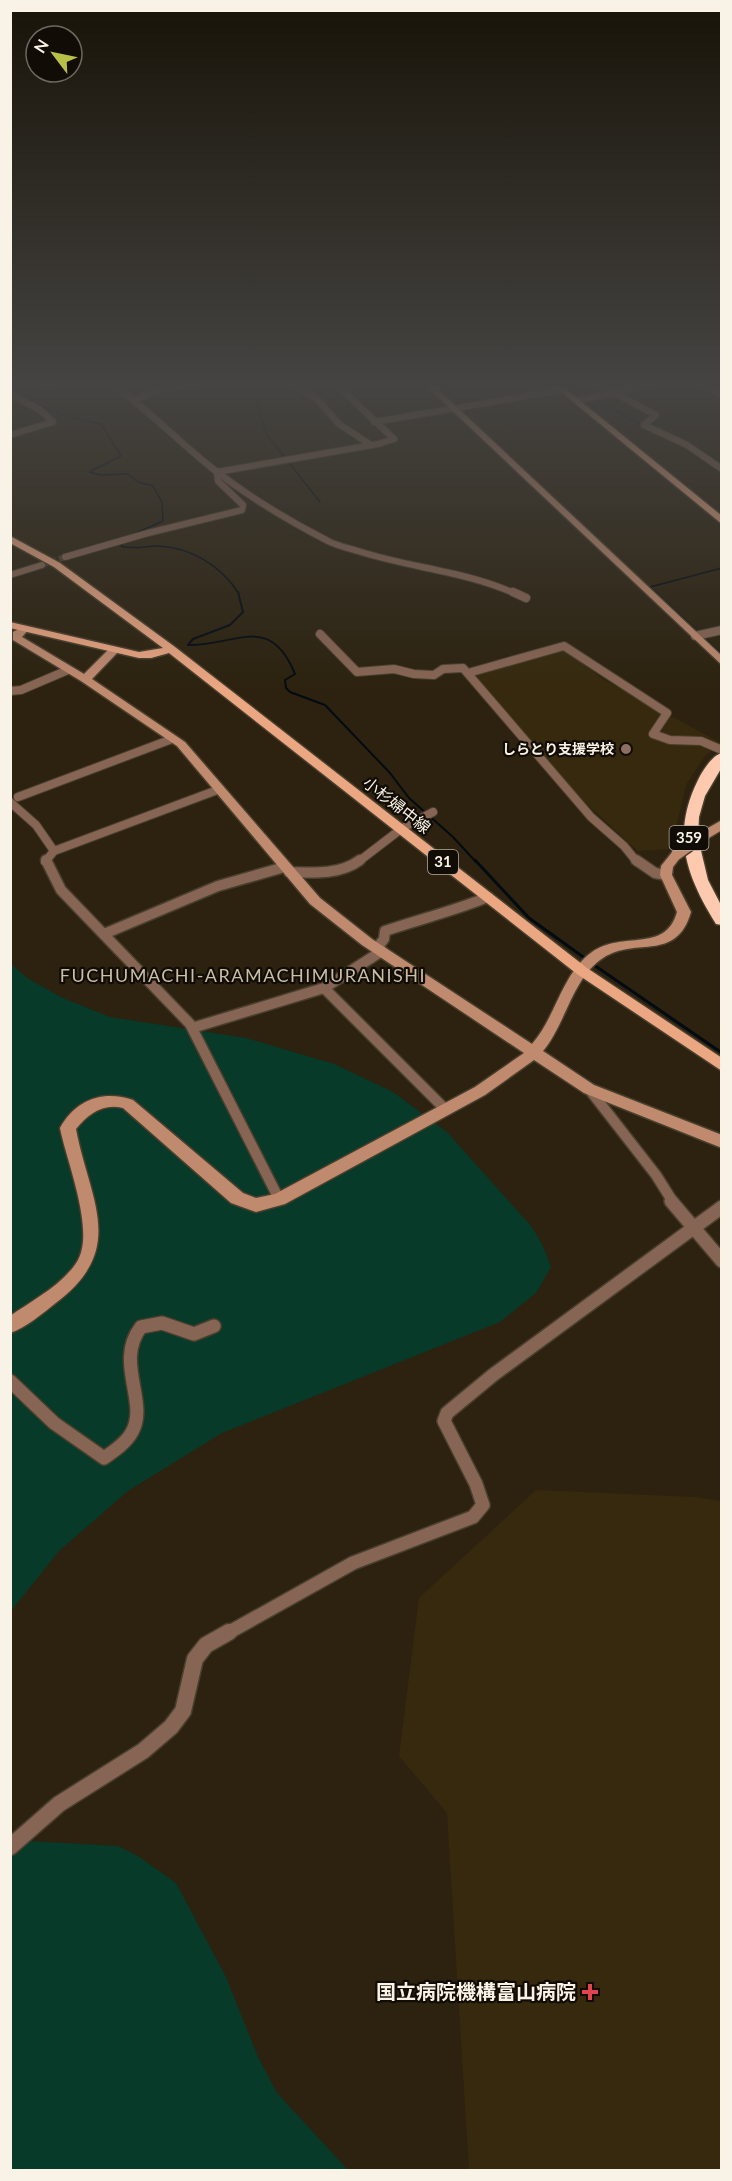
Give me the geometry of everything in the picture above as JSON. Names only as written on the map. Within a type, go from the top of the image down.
[{"type":"highway","name":"359","points":[[722,757],[703,783],[695,802],[689,837],[700,880],[722,920]]},
{"type":"main road","points":[[677,484],[722,521]]},
{"type":"main road","name":"小杉婦中線","points":[[10,539],[57,565],[171,649],[582,971],[722,1066]]},
{"type":"main road","points":[[10,625],[139,655],[152,655],[171,649]]},
{"type":"street","points":[[65,557],[242,510],[241,500],[220,484]]},
{"type":"street","points":[[235,484],[252,499],[271,507],[330,542],[383,560],[490,582],[526,598]]},
{"type":"street","points":[[534,484],[722,662]]},
{"type":"street","points":[[10,575],[42,565]]},
{"type":"street","points":[[24,629],[17,634],[17,638],[85,679],[181,744],[285,870],[315,901],[379,950],[590,1089],[722,1142]]},
{"type":"street","points":[[695,636],[722,630]]},
{"type":"street","points":[[320,634],[357,672],[394,669],[414,674],[434,675],[443,669],[463,668],[591,817],[624,846],[639,864],[655,873],[666,875]]},
{"type":"street","points":[[468,673],[564,645],[667,713],[654,735],[670,740],[701,741],[722,750]]},
{"type":"street","points":[[85,679],[114,650]]},
{"type":"street","points":[[10,691],[21,690],[68,670]]},
{"type":"street","points":[[54,851],[14,799],[172,739]]},
{"type":"street","points":[[220,789],[54,851],[45,861],[61,890],[192,1028],[279,1199]]},
{"type":"street","points":[[104,934],[218,886],[285,870],[321,873],[351,867],[401,829],[433,812]]},
{"type":"street","points":[[10,1326],[53,1295],[76,1274],[87,1258],[90,1238],[84,1186],[68,1128],[76,1117],[94,1104],[118,1099],[128,1104],[237,1198],[256,1205],[279,1199],[500,1081],[534,1053],[582,971],[596,955],[610,947],[624,943],[656,942],[670,938],[680,930],[684,912],[666,875],[667,866],[677,854],[722,824]]},
{"type":"street","points":[[192,1028],[324,988],[379,950],[385,931],[430,915],[455,911],[488,897]]},
{"type":"street","points":[[324,988],[446,1110]]},
{"type":"street","points":[[590,1089],[656,1175],[666,1194],[722,1261]]},
{"type":"street","points":[[10,1847],[59,1804],[143,1751],[171,1727],[183,1711],[195,1659],[206,1645],[353,1563],[473,1517],[483,1505],[481,1490],[447,1430],[444,1421],[447,1413],[493,1375],[722,1207]]},
{"type":"street","points":[[10,1381],[26,1399],[64,1432],[104,1458],[118,1450],[136,1428],[139,1416],[129,1365],[133,1339],[141,1327],[158,1322],[165,1323],[188,1335],[205,1333],[214,1326]]},
{"type":"shaded area","name":"しらとり支援学校","points":[[563,648],[604,680],[721,743],[705,756],[686,785],[671,849],[638,851],[580,798],[473,675]]},
{"type":"shaded area","name":"国立病院機構富山病院","points":[[536,1490],[695,1497],[721,1501],[721,2170],[469,2170],[447,1813],[399,1756],[419,1598]]},
{"type":"green space","points":[[10,963],[27,978],[63,998],[110,1017],[246,1038],[334,1064],[393,1092],[447,1132],[532,1227],[551,1267],[536,1293],[500,1322],[222,1433],[128,1491],[59,1551],[11,1611]]},
{"type":"green space","points":[[27,1841],[118,1846],[138,1856],[176,1883],[226,1977],[258,2057],[277,2093],[348,2170],[11,2170],[11,1844]]},
{"type":"waterway","points":[[127,537],[163,521],[162,502],[153,486],[145,484]]},
{"type":"waterway","points":[[306,484],[320,502]]},
{"type":"waterway","points":[[123,542],[121,546],[170,547],[193,554],[224,575],[238,593]]},
{"type":"waterway","points":[[655,592],[650,587],[722,568]]},
{"type":"waterway","points":[[655,592],[722,655]]},
{"type":"waterway","points":[[238,593],[243,612],[230,625],[193,639],[188,645],[250,637],[263,638],[274,643],[285,655],[295,674],[285,680],[286,688],[290,692],[325,705],[390,773],[409,798],[453,837],[476,862]]},
{"type":"waterway","points":[[475,860],[529,918],[586,959]]},
{"type":"waterway","points":[[591,963],[722,1053]]},
{"type":"tunnel","points":[[42,565],[65,557]]},
{"type":"place","name":"しらとり支援学校","points":[[626,749]]},
{"type":"place","name":"国立病院機構富山病院","points":[[590,1992]]},
{"type":"district","name":"FUCHUMACHI-ARAMACHIMURANISHI","points":[[243,976]]}]
